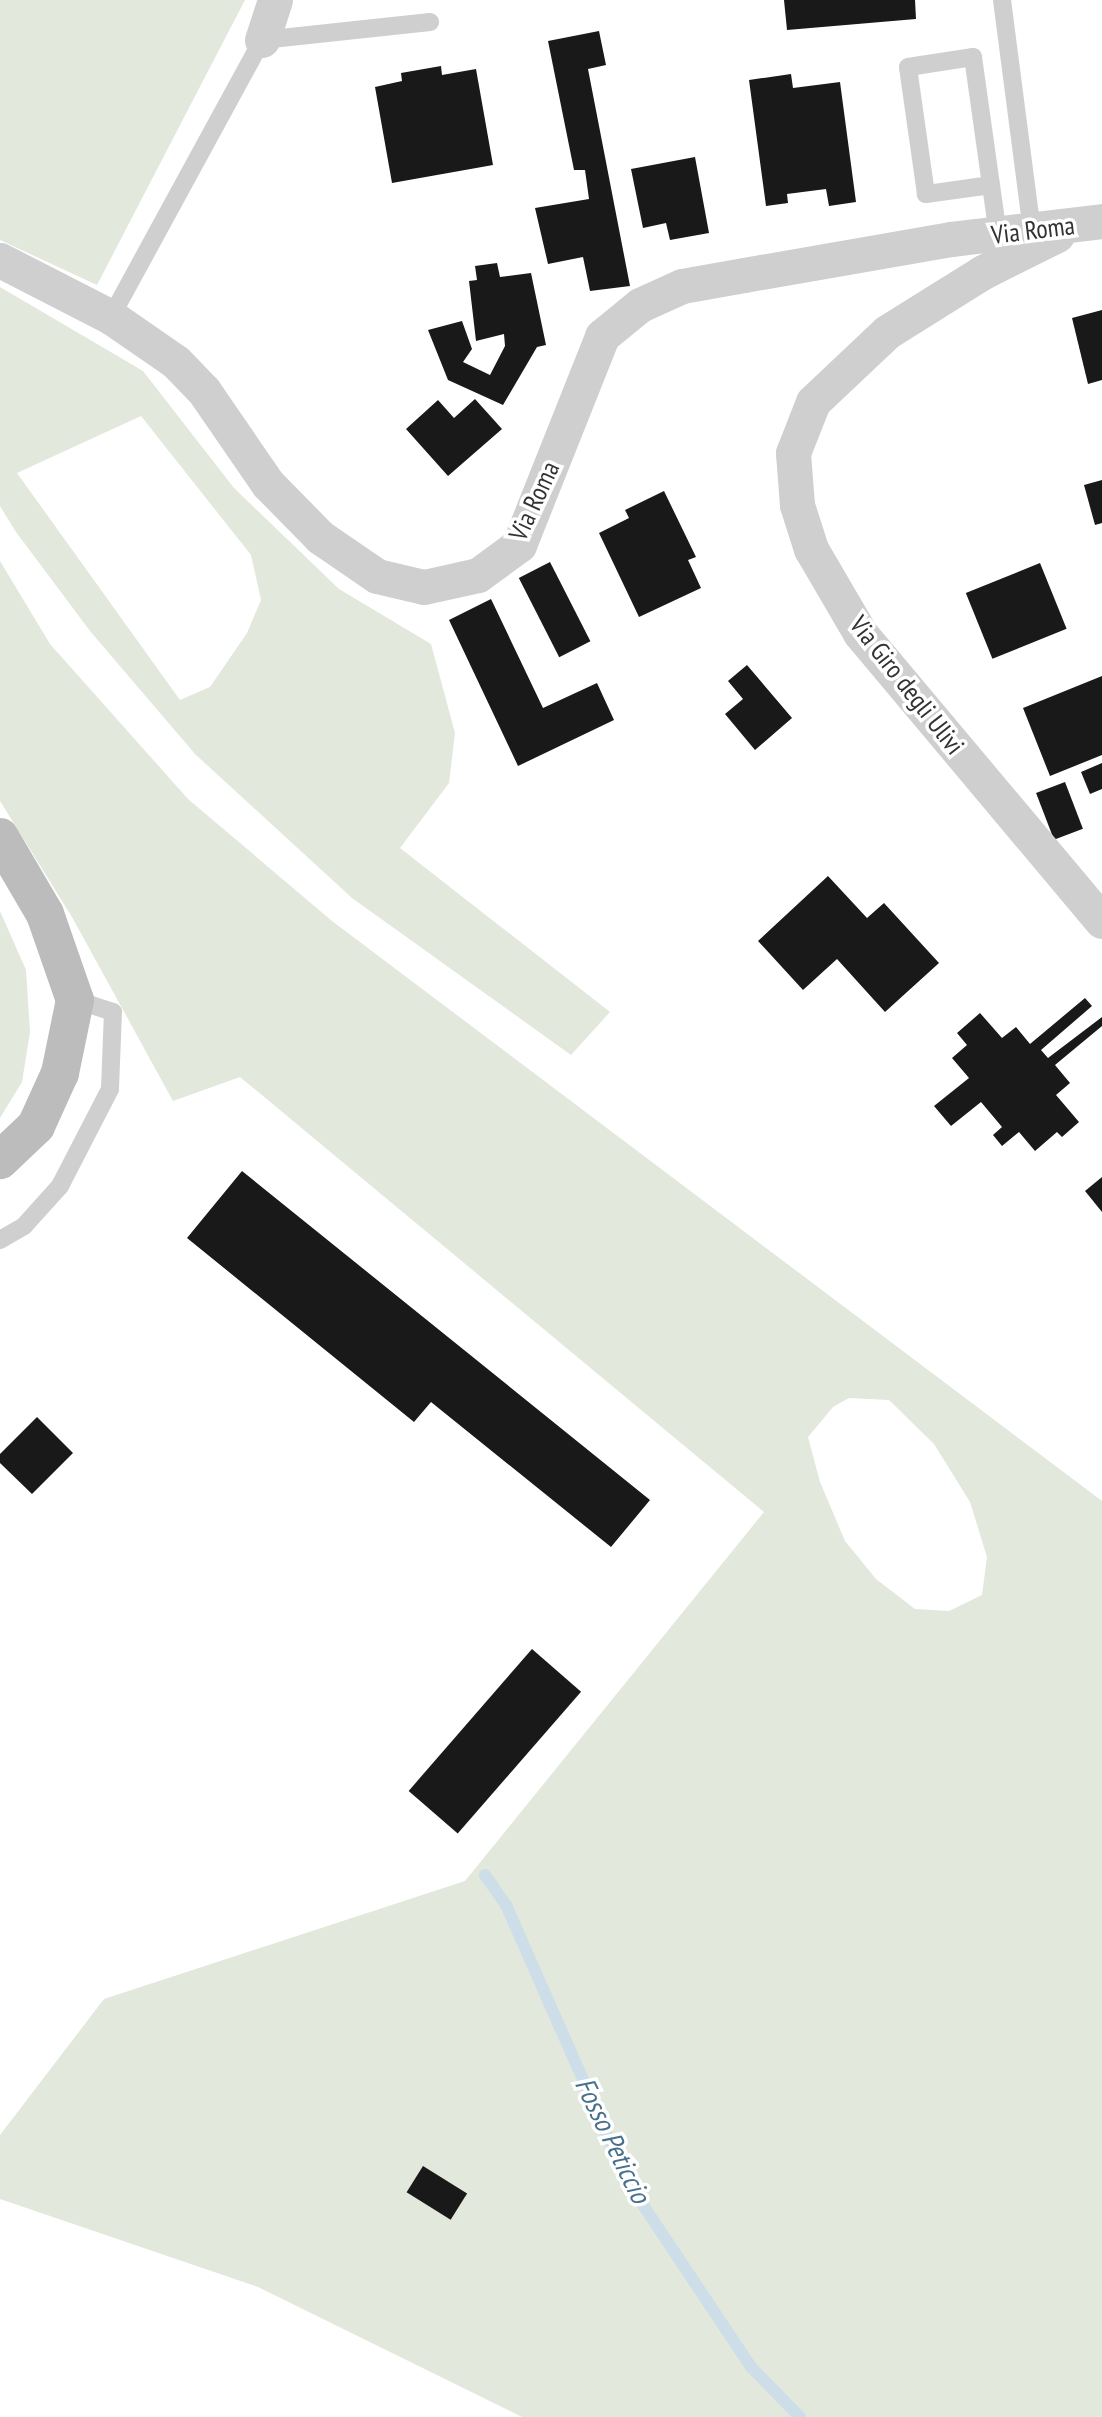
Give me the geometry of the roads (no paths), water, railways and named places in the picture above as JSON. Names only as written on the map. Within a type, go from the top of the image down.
[{"type":"main road","points":[[0,837],[45,914],[75,1000],[60,1073],[36,1125],[0,1160]]},
{"type":"street","points":[[262,40],[275,0]]},
{"type":"street","name":"Via Roma","points":[[0,260],[111,317],[176,362],[204,391],[268,484],[320,537],[377,576],[424,587],[478,575],[519,545],[602,336],[640,305],[682,286],[998,234],[1091,223]]},
{"type":"street","name":"Via Giro degli Ulivi","points":[[1091,223],[983,272],[887,332],[813,402],[793,453],[797,505],[811,549],[860,633],[1102,921]]},
{"type":"lane","points":[[1002,0],[1032,230]]},
{"type":"lane","points":[[111,317],[262,40],[430,22]]},
{"type":"lane","points":[[991,185],[926,194],[908,67],[973,57],[998,234]]},
{"type":"lane","points":[[0,1240],[24,1226],[61,1186],[110,1089],[113,1012],[75,1000]]},
{"type":"waterway","name":"Fosso Peticcio","points":[[485,1875],[506,1905],[629,2184],[751,2367],[800,2417]]}]
